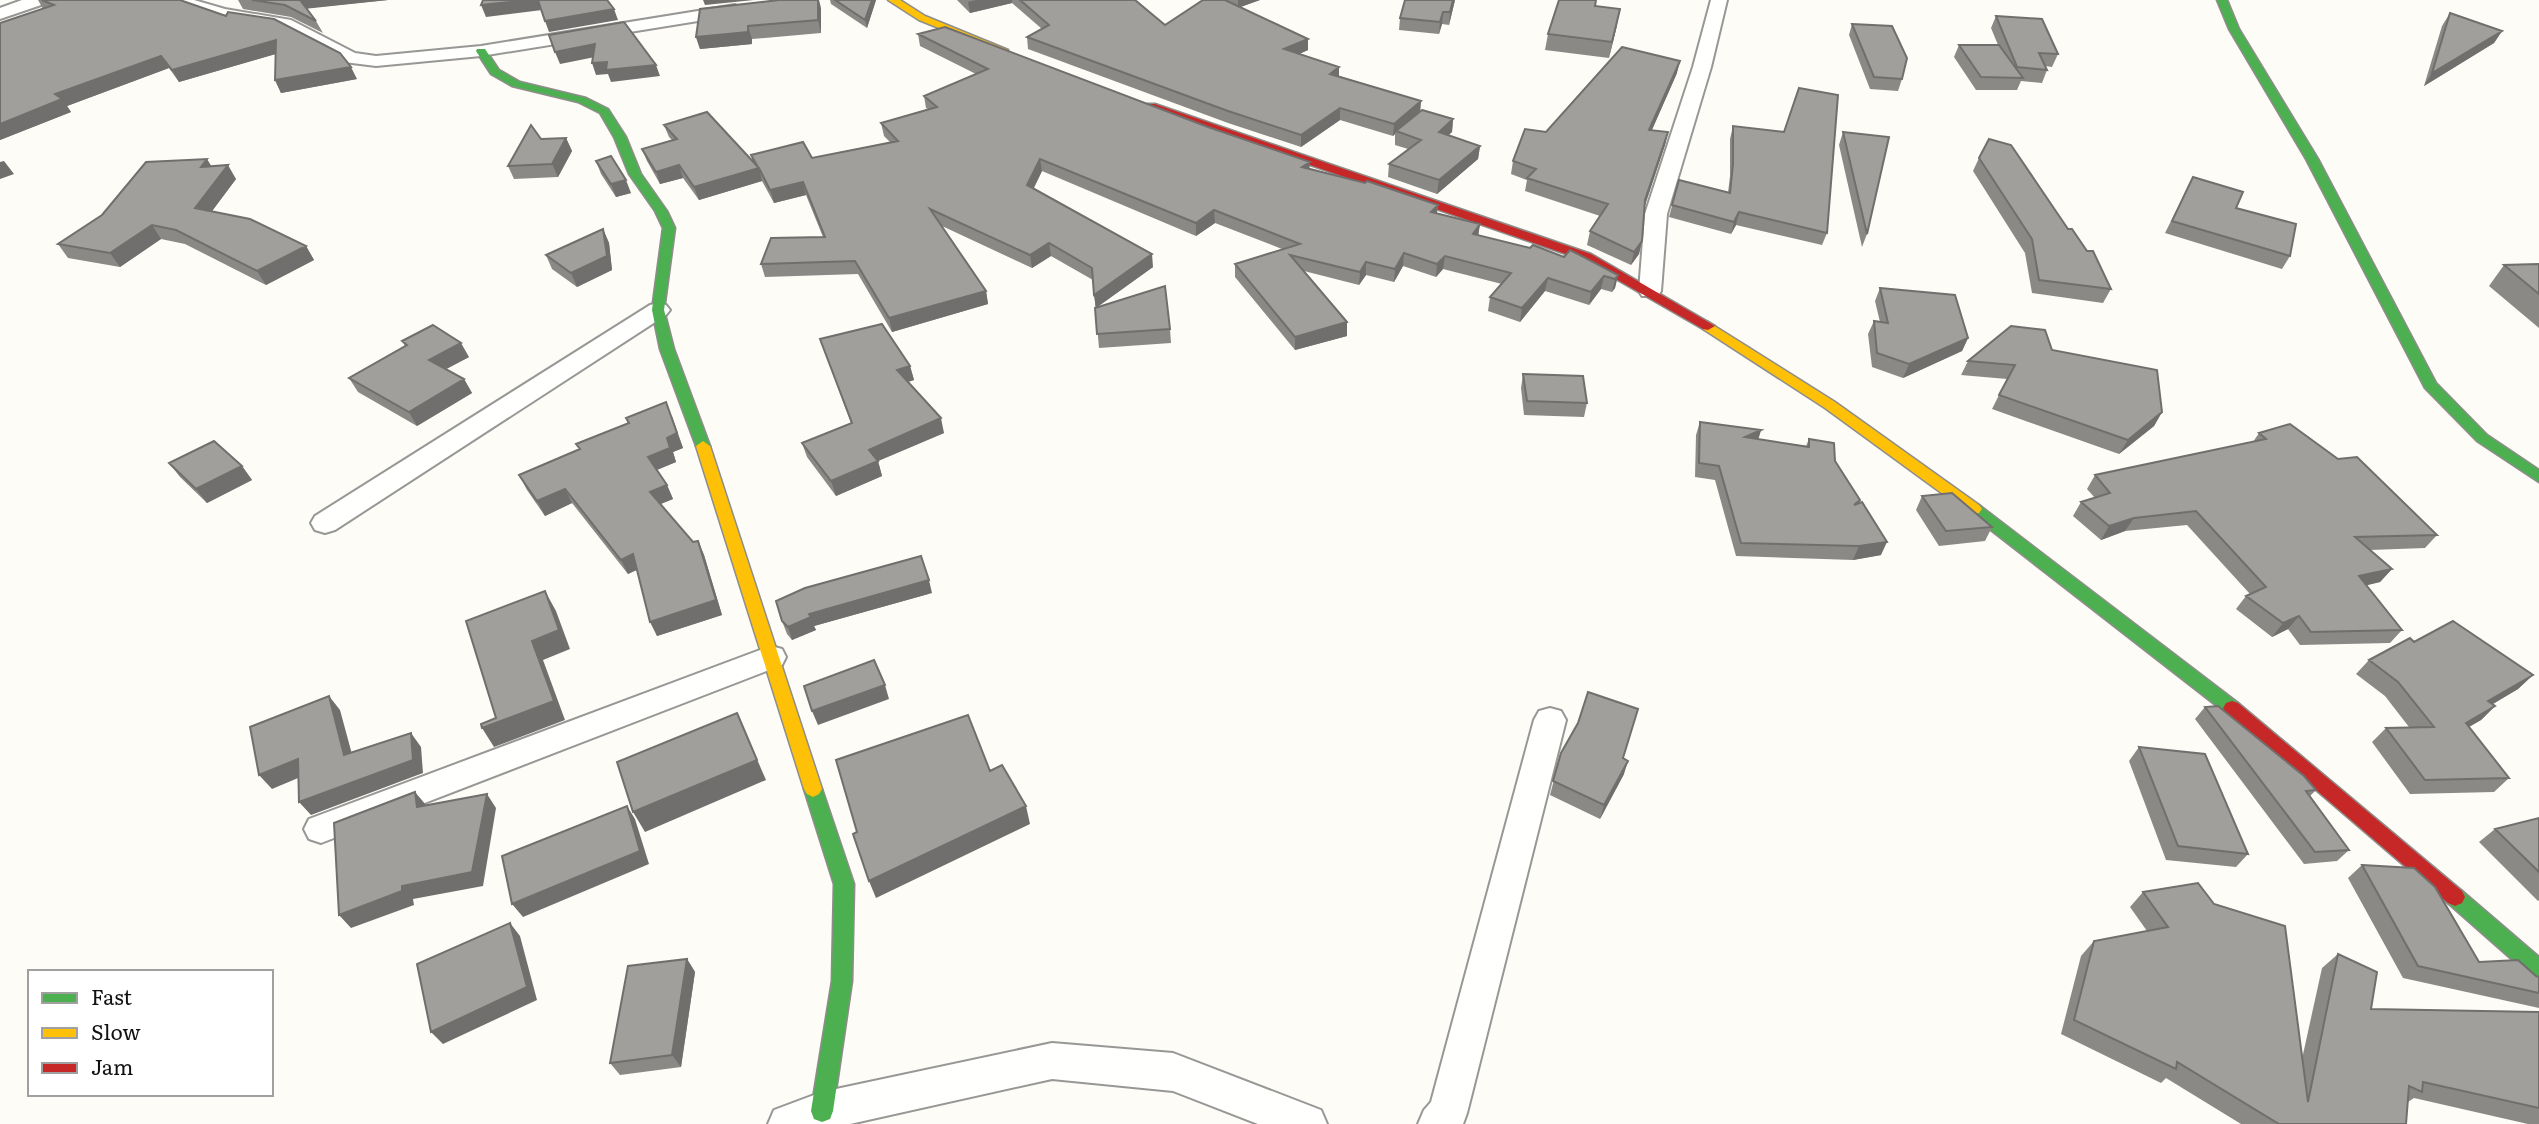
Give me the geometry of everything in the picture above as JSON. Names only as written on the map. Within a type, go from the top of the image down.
[{"type":"street","points":[[0,13],[37,0]]},
{"type":"street","points":[[176,0],[223,14],[285,24],[350,58],[376,61],[481,51],[705,13],[758,7]]},
{"type":"street","points":[[893,0],[922,18],[1016,55]]},
{"type":"street","points":[[1650,291],[1656,214],[1702,67],[1719,0]]},
{"type":"street","points":[[2222,0],[2234,29],[2312,159],[2430,385],[2482,438],[2539,477]]},
{"type":"street","points":[[481,51],[495,72],[516,84],[582,100],[604,111],[620,137],[635,174],[661,211],[669,228],[658,310],[667,349],[706,456],[844,884],[842,981],[805,1118],[1052,1062],[1173,1072],[1307,1124]]},
{"type":"street","points":[[1141,103],[1587,257],[1650,291],[1772,366],[1948,488],[2170,659],[2342,799],[2539,970]]},
{"type":"street","points":[[325,523],[658,310]]},
{"type":"street","points":[[321,829],[771,657]]},
{"type":"street","points":[[1438,1124],[1448,1113],[1550,720]]},
{"type":"building","points":[[42,0],[180,0],[226,16],[228,12],[274,19],[340,53],[351,67],[275,80],[276,40],[172,70],[161,56],[55,94],[62,99],[0,124],[0,23],[54,5]]},
{"type":"building","points":[[252,0],[300,0],[316,21],[285,5]]},
{"type":"building","points":[[483,0],[529,0],[481,5]]},
{"type":"building","points":[[538,0],[607,0],[614,9],[545,21]]},
{"type":"building","points":[[779,0],[818,0],[818,20],[748,26],[748,32],[696,37],[700,9]]},
{"type":"building","points":[[835,0],[872,0],[865,20]]},
{"type":"building","points":[[1020,0],[1135,0],[1165,25],[1203,0],[1225,0],[1308,39],[1284,49],[1339,67],[1330,74],[1421,101],[1394,124],[1340,108],[1301,135],[1027,37],[1049,25]]},
{"type":"building","points":[[1405,0],[1453,0],[1450,12],[1443,12],[1440,22],[1400,18]]},
{"type":"building","points":[[1559,0],[1596,0],[1595,6],[1620,9],[1612,42],[1548,34]]},
{"type":"building","points":[[2450,13],[2502,31],[2432,73]]},
{"type":"building","points":[[1996,16],[2042,19],[2058,54],[2039,53],[2047,70],[2017,67]]},
{"type":"building","points":[[624,22],[656,65],[606,70],[607,62],[592,63],[595,44],[555,52],[549,35]]},
{"type":"building","points":[[1852,24],[1892,26],[1907,58],[1902,79],[1874,77]]},
{"type":"building","points":[[945,27],[1208,127],[1310,162],[1302,167],[1365,183],[1367,181],[1438,205],[1431,212],[1480,224],[1473,234],[1530,248],[1533,245],[1564,257],[1570,250],[1618,275],[1615,279],[1604,276],[1591,292],[1548,278],[1522,308],[1490,297],[1511,273],[1445,256],[1437,264],[1404,253],[1395,269],[1366,262],[1360,272],[1290,255],[1347,322],[1295,337],[1235,264],[1300,244],[1214,210],[1196,223],[1040,159],[1027,185],[1152,254],[1094,295],[1092,268],[1049,243],[1030,255],[930,209],[986,291],[889,318],[855,261],[761,264],[771,238],[825,237],[803,182],[770,190],[759,168],[694,187],[679,165],[656,172],[642,149],[677,139],[664,125],[707,112],[758,167],[751,155],[803,142],[812,158],[898,141],[881,123],[937,107],[924,96],[988,69],[918,34]]},
{"type":"building","points":[[1959,45],[1999,45],[2023,78],[1981,77]]},
{"type":"building","points":[[1622,47],[1680,61],[1649,130],[1668,132],[1645,200],[1642,241],[1634,252],[1590,231],[1608,204],[1527,178],[1536,169],[1513,161],[1525,129],[1546,132]]},
{"type":"building","points":[[1799,88],[1838,95],[1827,233],[1739,212],[1734,222],[1672,205],[1679,180],[1730,193],[1733,126],[1784,132]]},
{"type":"building","points":[[1422,110],[1453,119],[1439,132],[1480,146],[1439,180],[1389,164],[1421,140],[1396,131]]},
{"type":"building","points":[[531,125],[541,139],[566,138],[552,164],[508,166]]},
{"type":"building","points":[[1843,132],[1889,137],[1867,234]]},
{"type":"building","points":[[1989,139],[2011,145],[2068,229],[2072,229],[2087,251],[2093,251],[2111,289],[2039,280],[2032,239],[1979,158]]},
{"type":"building","points":[[611,156],[626,180],[611,184],[596,161]]},
{"type":"building","points":[[207,159],[201,167],[228,165],[195,208],[250,219],[306,246],[257,271],[176,230],[152,225],[110,253],[58,244],[102,215],[146,162]]},
{"type":"building","points":[[2193,177],[2243,192],[2236,208],[2296,224],[2290,256],[2172,221]]},
{"type":"building","points":[[603,229],[607,256],[571,273],[546,255]]},
{"type":"building","points":[[2539,264],[2539,294],[2504,265]]},
{"type":"building","points":[[1165,286],[1170,329],[1097,334],[1095,308]]},
{"type":"building","points":[[1880,288],[1955,295],[1968,338],[1909,364],[1877,353],[1874,321],[1888,323]]},
{"type":"building","points":[[882,324],[910,366],[897,370],[941,418],[869,450],[878,461],[831,481],[802,443],[852,423],[820,339]]},
{"type":"building","points":[[433,325],[461,343],[429,360],[464,379],[409,412],[349,378],[407,345],[402,341]]},
{"type":"building","points":[[2011,326],[2045,330],[2052,350],[2157,370],[2162,412],[2128,440],[1999,395],[2015,365],[1968,361]]},
{"type":"building","points":[[1523,374],[1583,376],[1587,403],[1527,401]]},
{"type":"building","points":[[666,402],[677,433],[667,438],[670,448],[648,457],[667,485],[650,492],[693,542],[698,541],[716,600],[650,622],[633,554],[621,560],[565,489],[537,501],[519,475],[580,449],[576,444],[629,423],[626,418]]},
{"type":"building","points":[[1700,422],[1761,430],[1745,437],[1809,447],[1809,439],[1834,443],[1835,461],[1860,500],[1854,505],[1862,502],[1887,542],[1859,546],[1741,543],[1719,466],[1699,463]]},
{"type":"building","points":[[2290,424],[2338,459],[2357,457],[2437,535],[2355,537],[2392,569],[2359,576],[2402,630],[2311,632],[2299,616],[2283,623],[2246,596],[2266,587],[2196,511],[2134,518],[2109,526],[2081,502],[2110,493],[2095,475],[2266,439],[2259,433]]},
{"type":"building","points":[[214,441],[242,466],[196,489],[169,463]]},
{"type":"building","points":[[1952,493],[1992,527],[1946,531],[1922,496]]},
{"type":"building","points":[[921,556],[929,580],[809,614],[811,617],[788,627],[782,621],[776,601],[805,588]]},
{"type":"building","points":[[545,591],[559,630],[532,641],[554,701],[482,728],[481,724],[496,718],[466,621]]},
{"type":"building","points":[[2453,621],[2533,675],[2488,701],[2495,706],[2466,723],[2509,778],[2425,780],[2386,728],[2434,727],[2398,682],[2369,660],[2410,638],[2414,642]]},
{"type":"building","points":[[874,660],[885,685],[812,711],[804,686]]},
{"type":"building","points":[[1588,692],[1638,709],[1623,758],[1628,761],[1604,805],[1553,781],[1561,753],[1578,723]]},
{"type":"building","points":[[329,696],[344,755],[411,733],[413,760],[299,802],[298,759],[259,775],[250,727]]},
{"type":"building","points":[[2218,706],[2304,776],[2316,790],[2306,791],[2349,850],[2315,852],[2205,707]]},
{"type":"building","points":[[737,713],[757,760],[633,812],[617,762]]},
{"type":"building","points":[[968,715],[990,771],[1002,765],[1026,806],[869,881],[853,834],[857,832],[836,760]]},
{"type":"building","points":[[2139,747],[2205,754],[2248,854],[2178,846]]},
{"type":"building","points":[[415,792],[417,807],[487,794],[472,872],[402,886],[402,891],[339,915],[334,823]]},
{"type":"building","points":[[627,806],[640,851],[512,904],[502,856]]},
{"type":"building","points":[[2539,818],[2539,872],[2495,829]]},
{"type":"building","points":[[2362,865],[2414,868],[2435,887],[2479,962],[2518,960],[2539,977],[2539,993],[2418,966]]},
{"type":"building","points":[[2198,883],[2214,904],[2285,926],[2308,1102],[2338,954],[2377,972],[2371,1009],[2539,1012],[2539,1108],[2423,1082],[2422,1092],[2409,1086],[2406,1124],[2279,1124],[2177,1062],[2176,1069],[2074,1020],[2094,941],[2168,927],[2143,892]]},
{"type":"building","points":[[510,923],[527,987],[431,1032],[417,964]]},
{"type":"building","points":[[687,959],[672,1055],[610,1063],[628,966]]},
{"type":"traffic: fast","points":[[2222,0],[2234,29],[2312,159],[2430,385],[2482,438],[2539,477]]},
{"type":"traffic: fast","points":[[481,51],[495,72],[516,84],[582,100],[604,111],[620,137],[635,174],[661,211],[669,228],[658,310],[667,349],[703,446]]},
{"type":"traffic: fast","points":[[1974,509],[2232,708]]},
{"type":"traffic: fast","points":[[813,789],[844,884],[842,981],[822,1111]]},
{"type":"traffic: fast","points":[[2455,897],[2539,970]]},
{"type":"traffic: slow","points":[[893,0],[922,18],[1003,50]]},
{"type":"traffic: slow","points":[[1708,326],[1830,405],[1974,509]]},
{"type":"traffic: slow","points":[[703,446],[813,789]]},
{"type":"traffic: jam","points":[[1151,106],[1587,257],[1708,326]]},
{"type":"traffic: jam","points":[[2232,708],[2455,897]]}]
